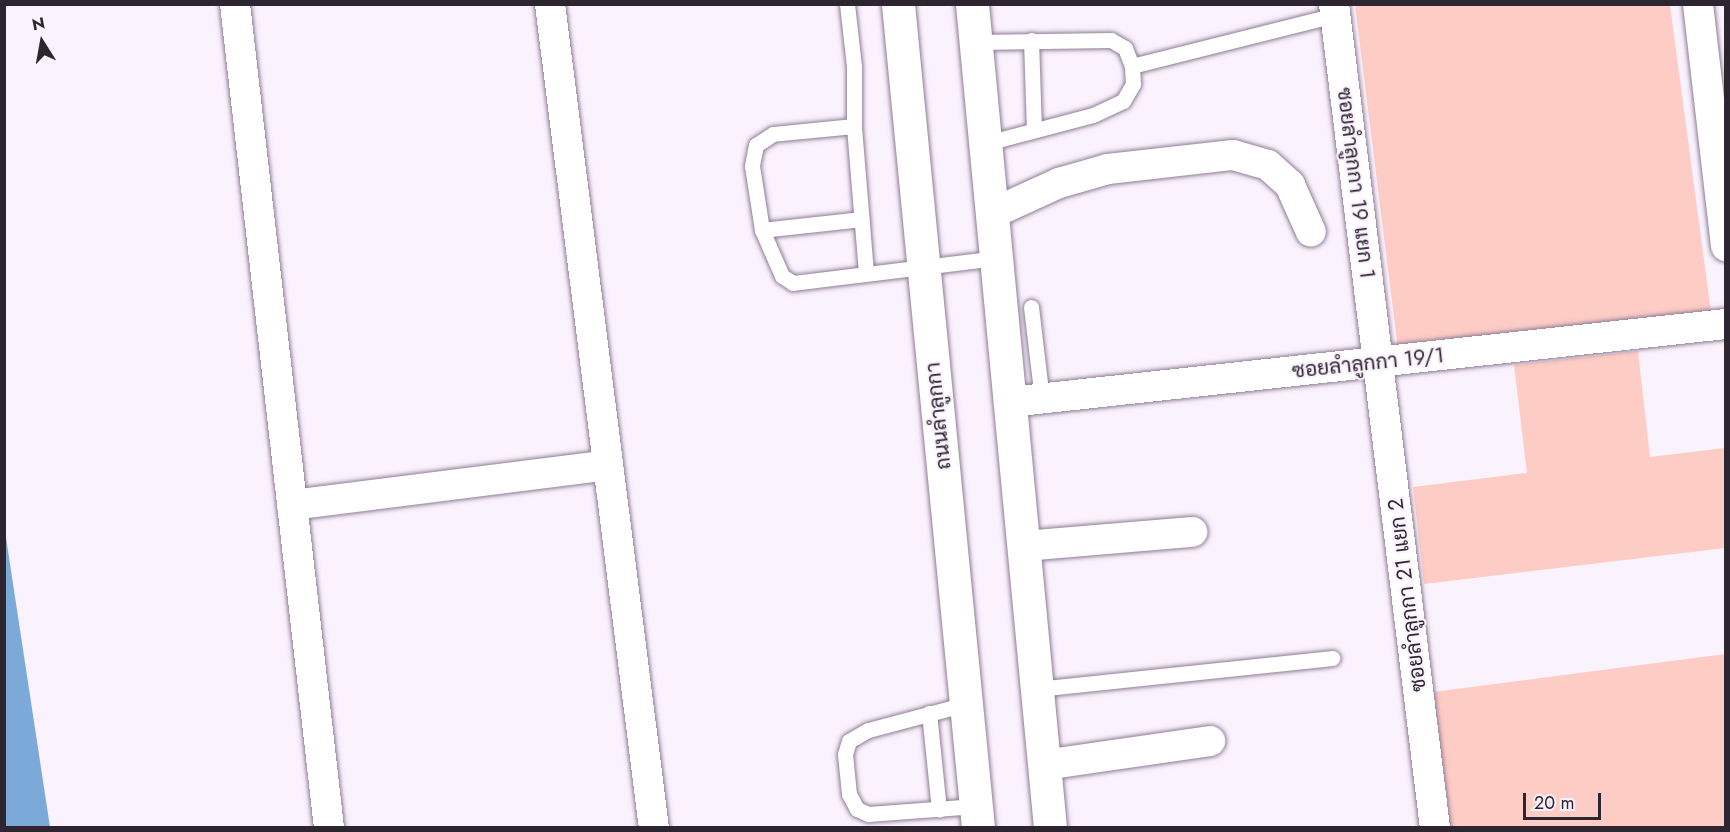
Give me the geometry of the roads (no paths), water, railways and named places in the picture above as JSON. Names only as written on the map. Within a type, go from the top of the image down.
[{"type":"main road","name":"ถนนลำลูกกา","points":[[898,4],[977,817]]},
{"type":"main road","points":[[972,4],[1050,828]]},
{"type":"street","points":[[235,4],[329,828]]},
{"type":"street","points":[[550,4],[654,828]]},
{"type":"street","points":[[1698,4],[1725,246]]},
{"type":"street","name":"ซอยลำลูกกา 19 แยก 1","points":[[1335,10],[1378,362]]},
{"type":"street","points":[[991,214],[1059,183],[1108,169],[1233,155],[1268,165],[1290,185],[1311,232]]},
{"type":"street","name":"ซอยลำลูกกา 19/1","points":[[1010,402],[1725,324]]},
{"type":"street","name":"ซอยลำลูกกา 21 แยก 2","points":[[1378,362],[1435,828]]},
{"type":"street","points":[[292,505],[607,465]]},
{"type":"street","points":[[1024,546],[1192,532]]},
{"type":"street","points":[[1044,765],[1210,741]]},
{"type":"lane","points":[[847,4],[854,66],[854,126],[866,273]]},
{"type":"lane","points":[[1132,66],[1335,10]]},
{"type":"lane","points":[[1031,40],[1034,130]]},
{"type":"lane","points":[[976,42],[1111,40],[1125,48],[1132,66],[1133,84],[1123,101],[1093,115],[986,143]]},
{"type":"lane","points":[[854,126],[773,134],[756,145],[752,166],[762,230],[782,276],[793,283],[923,264],[996,258]]},
{"type":"lane","points":[[762,230],[861,219]]},
{"type":"lane","points":[[1031,308],[1042,399]]},
{"type":"lane","points":[[1037,689],[1332,658]]},
{"type":"lane","points":[[966,704],[868,730],[849,741],[845,754],[849,794],[857,809],[868,814],[939,809],[977,817]]},
{"type":"lane","points":[[928,713],[939,809]]},
{"type":"water","points":[[5,531],[50,827],[5,827]]}]
